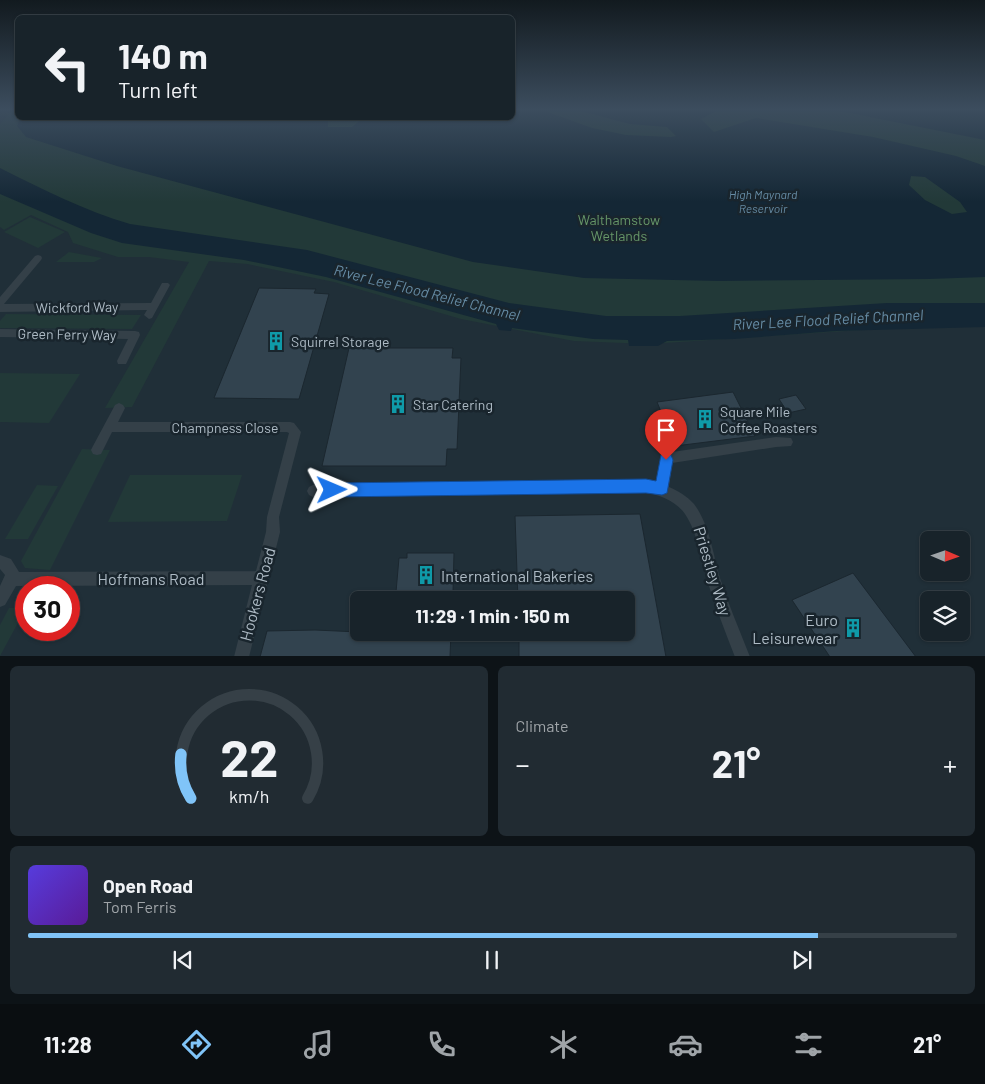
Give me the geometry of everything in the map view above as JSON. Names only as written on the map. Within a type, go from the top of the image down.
[{"type":"street","points":[[0,303],[38,258]]},
{"type":"street","name":"Wickford Way","points":[[0,308],[152,311],[165,285]]},
{"type":"street","name":"Green Ferry Way","points":[[0,334],[135,335],[122,361]]},
{"type":"street","points":[[97,450],[119,408]]},
{"type":"street","name":"Champness Close","points":[[109,427],[290,427],[295,432],[294,439],[273,517],[273,532]]},
{"type":"street","points":[[662,489],[666,460],[676,456],[787,442]]},
{"type":"street","name":"Priestley Way","points":[[313,490],[646,486],[662,489],[674,494],[694,513],[700,527],[713,580],[743,656]]},
{"type":"street","name":"Hookers Road","points":[[240,656],[273,532]]},
{"type":"street","points":[[0,562],[10,567],[12,573],[12,579],[0,600]]},
{"type":"street","name":"Hoffmans Road","points":[[12,579],[261,578]]},
{"type":"green space","name":"Walthamstow Wetlands","points":[[0,141],[985,141],[985,327],[908,327],[649,344],[574,341],[461,319],[334,282],[247,264],[209,261],[132,407],[105,408],[189,262],[149,257],[118,257],[73,243],[68,232],[31,215],[4,230],[0,227]]},
{"type":"green space","points":[[30,217],[65,232],[38,248],[4,232]]},
{"type":"green space","points":[[69,252],[102,258],[94,262],[56,262]]},
{"type":"green space","points":[[6,314],[141,315],[132,329],[0,328],[0,321]]},
{"type":"green space","points":[[0,373],[80,374],[49,423],[0,422]]},
{"type":"green space","points":[[82,449],[110,450],[50,570],[25,568],[21,561]]},
{"type":"green space","points":[[130,475],[242,475],[227,521],[108,522]]},
{"type":"green space","points":[[37,485],[58,486],[28,539],[5,539]]},
{"type":"green space","points":[[9,608],[15,608],[15,628],[0,656],[0,625]]},
{"type":"water","name":"High Maynard Reservoir","points":[[37,141],[889,141],[956,156],[985,166],[985,277],[719,281],[584,278],[473,262],[117,166]],"holes":[[[911,176],[925,177],[960,202],[967,212],[952,214],[925,200],[909,185]]]},
{"type":"water","name":"River Lee Flood Relief Channel","points":[[0,168],[80,206],[130,224],[307,250],[509,303],[606,316],[680,316],[887,303],[985,303],[985,327],[836,331],[734,339],[667,341],[658,346],[629,346],[628,340],[593,339],[512,328],[511,331],[499,330],[496,324],[326,277],[244,260],[122,243],[91,233],[0,194]]},
{"type":"building","name":"Squirrel Storage","points":[[259,288],[316,289],[314,293],[329,294],[299,399],[214,398]]},
{"type":"building","name":"Star Catering","points":[[349,348],[453,348],[452,358],[461,358],[457,449],[447,449],[446,466],[322,466]]},
{"type":"building","name":"Square Mile Coffee Roasters","points":[[733,392],[755,436],[675,446],[657,402]]},
{"type":"building","points":[[796,395],[806,409],[788,413],[779,399]]},
{"type":"building","points":[[640,514],[666,656],[519,656],[519,641],[635,641],[635,591],[518,591],[515,516]]},
{"type":"building","name":"International Bakeries","points":[[407,553],[454,553],[453,591],[396,591],[399,558],[407,558]]},
{"type":"building","name":"Euro Leisurewear","points":[[853,573],[915,656],[829,656],[792,600]]},
{"type":"building","points":[[267,631],[350,632],[350,641],[451,641],[450,656],[260,656]]},
{"type":"place","name":"Squirrel Storage","points":[[276,341]]},
{"type":"place","name":"Star Catering","points":[[398,404]]},
{"type":"place","name":"Square Mile Coffee Roasters","points":[[705,419]]},
{"type":"place","name":"International Bakeries","points":[[426,575]]},
{"type":"place","name":"Euro Leisurewear","points":[[853,628]]},
{"type":"route","points":[[332,490],[646,486],[662,489],[666,460]]}]
